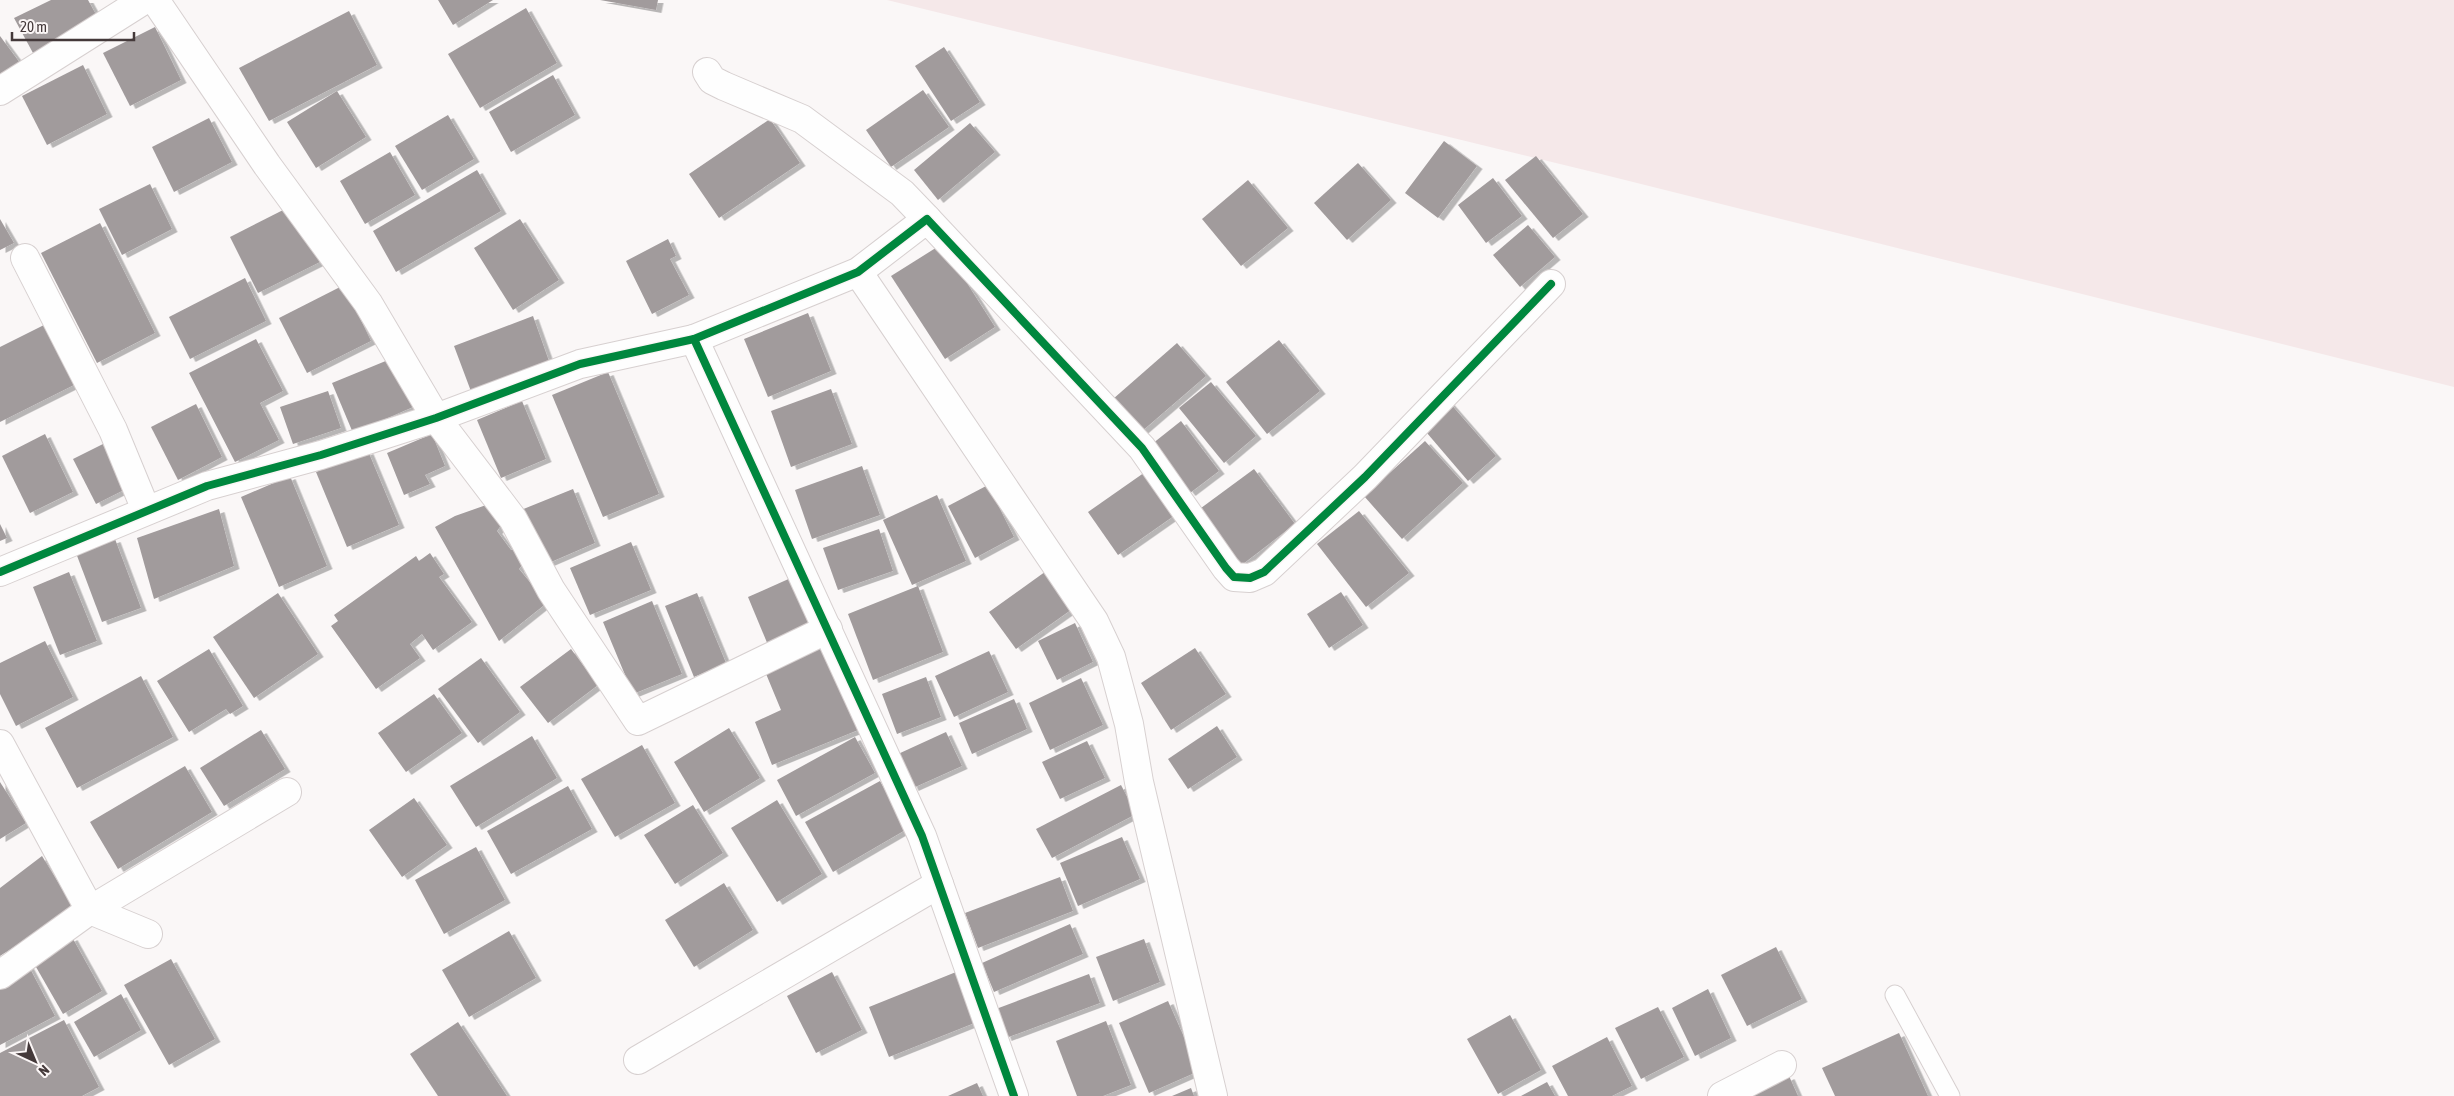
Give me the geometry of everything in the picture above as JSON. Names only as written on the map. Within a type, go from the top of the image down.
[{"type":"street","points":[[0,91],[144,0]]},
{"type":"street","points":[[155,0],[267,165],[368,303],[436,418],[513,519],[551,590],[638,721],[828,629]]},
{"type":"street","points":[[707,72],[712,80],[724,86],[802,119],[902,193],[1142,448],[1234,577],[1250,578],[1264,572],[1365,477],[1551,284]]},
{"type":"street","points":[[0,572],[207,486],[321,455],[436,418],[580,364],[694,339],[858,272],[927,219]]},
{"type":"street","points":[[26,258],[113,430],[146,510]]},
{"type":"street","points":[[858,272],[1094,621],[1111,656],[1129,724],[1139,782],[1213,1096]]},
{"type":"street","points":[[694,339],[922,836],[1014,1096]]},
{"type":"street","points":[[0,744],[90,910],[148,934]]},
{"type":"street","points":[[0,976],[90,910],[287,792]]},
{"type":"street","points":[[638,1060],[939,884]]},
{"type":"street","points":[[1722,1096],[1782,1065]]},
{"type":"lane","points":[[1895,995],[1950,1096]]},
{"type":"shaded area","points":[[887,0],[2454,0],[2454,387],[1593,172]]},
{"type":"building","points":[[51,0],[88,0],[99,20],[33,53],[14,18]]},
{"type":"building","points":[[438,0],[493,0],[453,25]]},
{"type":"building","points":[[600,0],[658,0],[656,10]]},
{"type":"building","points":[[526,8],[557,63],[480,108],[448,54]]},
{"type":"building","points":[[349,11],[377,65],[269,121],[239,68]]},
{"type":"building","points":[[155,27],[181,80],[130,106],[103,53]]},
{"type":"building","points":[[0,36],[20,63],[0,79]]},
{"type":"building","points":[[944,47],[980,102],[951,121],[915,66]]},
{"type":"building","points":[[83,65],[107,114],[47,145],[22,96]]},
{"type":"building","points":[[553,75],[575,115],[511,152],[489,112]]},
{"type":"building","points":[[923,90],[949,127],[891,167],[866,130]]},
{"type":"building","points":[[337,91],[366,137],[316,168],[287,122]]},
{"type":"building","points":[[448,115],[474,159],[422,190],[395,146]]},
{"type":"building","points":[[209,118],[232,162],[174,192],[152,147]]},
{"type":"building","points":[[770,119],[800,163],[719,218],[689,174]]},
{"type":"building","points":[[970,123],[995,152],[938,200],[914,170]]},
{"type":"building","points":[[1444,141],[1477,166],[1438,218],[1405,193]]},
{"type":"building","points":[[390,152],[415,195],[365,224],[340,181]]},
{"type":"building","points":[[1536,156],[1583,214],[1553,238],[1505,180]]},
{"type":"building","points":[[1358,163],[1391,200],[1347,240],[1314,203]]},
{"type":"building","points":[[477,170],[501,211],[396,272],[373,231]]},
{"type":"building","points":[[1493,178],[1522,216],[1486,243],[1458,205]]},
{"type":"building","points":[[1248,180],[1288,228],[1241,266],[1202,219]]},
{"type":"building","points":[[150,184],[172,229],[122,255],[99,209]]},
{"type":"building","points":[[291,206],[320,262],[258,293],[230,237]]},
{"type":"building","points":[[0,219],[14,243],[0,250]]},
{"type":"building","points":[[520,219],[559,280],[513,310],[474,248]]},
{"type":"building","points":[[100,223],[155,333],[97,363],[41,253]]},
{"type":"building","points":[[1528,225],[1555,257],[1520,287],[1493,255]]},
{"type":"building","points":[[668,239],[676,256],[670,259],[689,295],[652,314],[626,261]]},
{"type":"building","points":[[942,244],[995,327],[945,359],[891,276]]},
{"type":"building","points":[[245,278],[266,321],[190,359],[169,317]]},
{"type":"building","points":[[344,285],[371,341],[307,373],[279,318]]},
{"type":"building","points":[[808,313],[831,371],[768,397],[744,339]]},
{"type":"building","points":[[533,316],[550,364],[472,394],[454,346]]},
{"type":"building","points":[[52,321],[82,381],[0,422],[0,347]]},
{"type":"building","points":[[256,339],[283,391],[260,403],[279,440],[235,462],[189,373]]},
{"type":"building","points":[[1279,340],[1320,391],[1267,434],[1226,382]]},
{"type":"building","points":[[1177,343],[1206,376],[1141,432],[1113,399]]},
{"type":"building","points":[[393,358],[413,407],[353,433],[332,383]]},
{"type":"building","points":[[608,372],[659,494],[603,517],[552,395]]},
{"type":"building","points":[[1211,382],[1256,436],[1224,463],[1179,408]]},
{"type":"building","points":[[831,389],[852,444],[791,467],[771,411]]},
{"type":"building","points":[[328,391],[341,428],[293,444],[280,407]]},
{"type":"building","points":[[522,401],[546,459],[501,478],[477,420]]},
{"type":"building","points":[[1449,402],[1496,456],[1468,481],[1421,426]]},
{"type":"building","points":[[196,404],[222,457],[178,480],[151,427]]},
{"type":"building","points":[[1181,421],[1219,471],[1190,493],[1152,444]]},
{"type":"building","points":[[45,434],[73,492],[30,513],[2,456]]},
{"type":"building","points":[[432,434],[445,466],[425,475],[430,484],[404,495],[387,453]]},
{"type":"building","points":[[1425,441],[1463,483],[1402,539],[1364,496]]},
{"type":"building","points":[[103,444],[126,489],[96,504],[73,459]]},
{"type":"building","points":[[368,451],[399,525],[347,547],[316,472]]},
{"type":"building","points":[[862,466],[880,515],[812,539],[795,490]]},
{"type":"building","points":[[1254,469],[1295,524],[1239,567],[1197,511]]},
{"type":"building","points":[[1148,470],[1178,513],[1118,555],[1088,512]]},
{"type":"building","points":[[290,476],[327,566],[279,587],[241,497]]},
{"type":"building","points":[[988,485],[1014,537],[975,558],[948,506]]},
{"type":"building","points":[[573,489],[595,543],[544,565],[521,510]]},
{"type":"building","points":[[937,495],[966,561],[912,585],[883,520]]},
{"type":"building","points":[[489,504],[502,524],[497,531],[511,550],[516,549],[526,560],[519,569],[533,586],[542,586],[548,602],[499,641],[435,527],[455,516]]},
{"type":"building","points":[[219,509],[234,566],[154,599],[137,538]]},
{"type":"building","points":[[1359,511],[1409,573],[1366,607],[1317,544]]},
{"type":"building","points":[[0,524],[7,538],[0,541]]},
{"type":"building","points":[[879,529],[893,571],[838,590],[823,548]]},
{"type":"building","points":[[115,539],[141,608],[102,622],[76,553]]},
{"type":"building","points":[[631,542],[651,590],[590,615],[570,568]]},
{"type":"building","points":[[430,553],[444,574],[439,577],[472,622],[433,650],[422,634],[410,644],[420,658],[376,689],[331,626],[338,621],[334,615],[416,556],[419,561]]},
{"type":"building","points":[[1049,569],[1075,607],[1016,649],[989,612]]},
{"type":"building","points":[[69,572],[97,641],[60,655],[33,587]]},
{"type":"building","points":[[793,577],[813,626],[768,645],[748,597]]},
{"type":"building","points":[[918,586],[943,652],[873,680],[848,614]]},
{"type":"building","points":[[1341,592],[1363,625],[1329,648],[1307,614]]},
{"type":"building","points":[[278,593],[318,654],[254,698],[213,637]]},
{"type":"building","points":[[697,593],[726,663],[694,677],[665,606]]},
{"type":"building","points":[[652,601],[682,674],[633,694],[603,622]]},
{"type":"building","points":[[1075,623],[1093,662],[1057,680],[1038,641]]},
{"type":"building","points":[[45,641],[73,697],[16,726],[0,694],[0,663]]},
{"type":"building","points":[[827,642],[863,728],[772,765],[755,722],[781,710],[764,669]]},
{"type":"building","points":[[1195,648],[1226,694],[1171,730],[1141,683]]},
{"type":"building","points":[[209,649],[243,706],[230,714],[226,709],[189,732],[157,681]]},
{"type":"building","points":[[571,649],[598,685],[548,723],[520,687]]},
{"type":"building","points":[[989,651],[1008,692],[954,717],[935,676]]},
{"type":"building","points":[[481,658],[520,712],[478,743],[438,689]]},
{"type":"building","points":[[141,676],[173,737],[77,788],[45,728]]},
{"type":"building","points":[[926,677],[941,717],[897,734],[882,694]]},
{"type":"building","points":[[1081,678],[1103,725],[1050,750],[1029,703]]},
{"type":"building","points":[[434,694],[462,733],[406,772],[378,733]]},
{"type":"building","points":[[1014,699],[1027,729],[972,754],[959,723]]},
{"type":"building","points":[[1217,726],[1237,757],[1188,789],[1168,759]]},
{"type":"building","points":[[729,728],[760,778],[704,812],[674,762]]},
{"type":"building","points":[[261,730],[285,769],[224,806],[200,768]]},
{"type":"building","points":[[946,732],[962,766],[913,788],[898,754]]},
{"type":"building","points":[[532,736],[557,778],[476,827],[450,786]]},
{"type":"building","points":[[855,737],[875,773],[796,816],[777,780]]},
{"type":"building","points":[[1087,741],[1105,778],[1060,799],[1042,762]]},
{"type":"building","points":[[642,745],[675,803],[615,837],[581,779]]},
{"type":"building","points":[[185,766],[212,812],[118,869],[90,822]]},
{"type":"building","points":[[880,781],[907,829],[833,872],[805,822]]},
{"type":"building","points":[[0,782],[26,823],[0,839]]},
{"type":"building","points":[[1121,785],[1136,814],[1052,858],[1036,829]]},
{"type":"building","points":[[568,786],[592,829],[511,874],[487,831]]},
{"type":"building","points":[[414,798],[447,845],[402,877],[369,830]]},
{"type":"building","points":[[777,800],[822,874],[777,902],[731,828]]},
{"type":"building","points":[[693,805],[723,853],[675,884],[644,835]]},
{"type":"building","points":[[1122,837],[1140,879],[1078,906],[1060,863]]},
{"type":"building","points":[[476,847],[505,900],[444,934],[415,880]]},
{"type":"building","points":[[42,856],[74,908],[0,956],[0,888]]},
{"type":"building","points":[[1060,877],[1073,911],[978,948],[965,913]]},
{"type":"building","points":[[724,883],[753,930],[694,967],[665,920]]},
{"type":"building","points":[[1070,924],[1083,954],[994,992],[982,963]]},
{"type":"building","points":[[509,931],[536,978],[469,1017],[442,970]]},
{"type":"building","points":[[72,937],[102,991],[63,1014],[32,960]]},
{"type":"building","points":[[1144,939],[1160,982],[1113,1001],[1096,957]]},
{"type":"building","points":[[1776,947],[1802,999],[1747,1026],[1721,975]]},
{"type":"building","points":[[171,959],[215,1039],[169,1065],[124,985]]},
{"type":"building","points":[[27,963],[55,1016],[0,1045],[0,977]]},
{"type":"building","points":[[966,968],[987,1018],[889,1057],[869,1007]]},
{"type":"building","points":[[832,972],[862,1030],[816,1053],[787,996]]},
{"type":"building","points":[[1089,974],[1100,1003],[1006,1038],[996,1009]]},
{"type":"building","points":[[1708,989],[1731,1038],[1695,1056],[1672,1008]]},
{"type":"building","points":[[121,994],[141,1030],[94,1057],[74,1022]]},
{"type":"building","points":[[1168,1001],[1199,1071],[1149,1093],[1119,1023]]},
{"type":"building","points":[[1658,1007],[1684,1057],[1641,1079],[1615,1028]]},
{"type":"building","points":[[1510,1015],[1541,1070],[1498,1094],[1467,1039]]},
{"type":"building","points":[[64,1020],[99,1087],[82,1096],[0,1096],[0,1053]]},
{"type":"building","points":[[1106,1021],[1131,1085],[1103,1096],[1077,1096],[1056,1041]]},
{"type":"building","points":[[458,1022],[507,1096],[438,1096],[410,1054]]},
{"type":"building","points":[[1899,1033],[1928,1096],[1835,1096],[1822,1068]]},
{"type":"building","points":[[1607,1037],[1632,1086],[1612,1096],[1568,1096],[1552,1066]]},
{"type":"building","points":[[1789,1076],[1798,1096],[1748,1096]]},
{"type":"building","points":[[1547,1082],[1555,1096],[1521,1096]]},
{"type":"building","points":[[977,1083],[983,1096],[948,1096]]},
{"type":"building","points":[[1191,1088],[1194,1096],[1172,1096]]},
{"type":"cycle path","points":[[694,339],[858,272],[927,219],[1142,448],[1234,577],[1250,578],[1264,572],[1365,477],[1551,284]]},
{"type":"cycle path","points":[[0,572],[207,486],[321,455],[436,418],[580,364],[694,339],[922,836],[1014,1096]]}]
